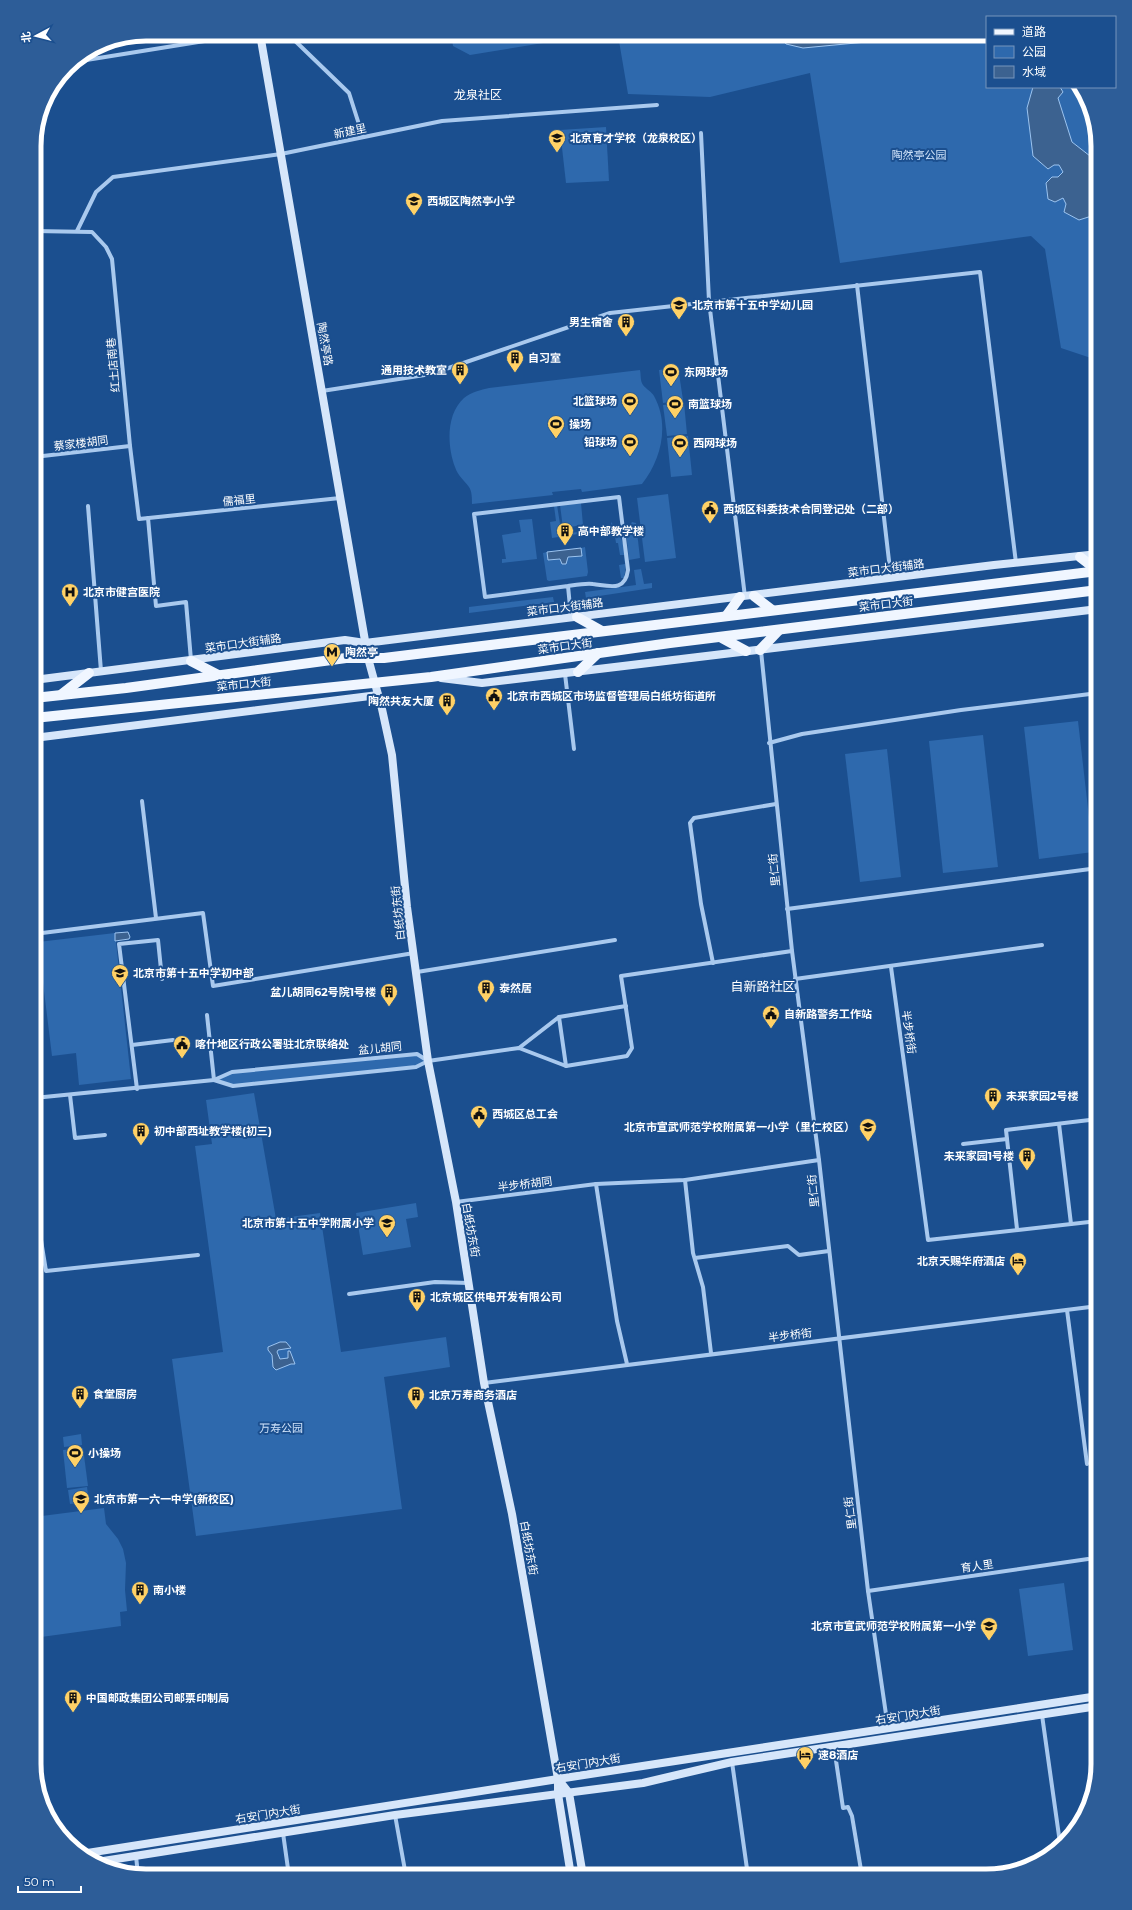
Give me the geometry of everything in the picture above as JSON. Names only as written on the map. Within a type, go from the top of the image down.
[{"type":"main road","points":[[1080,557],[1091,566]]},
{"type":"main road","name":"菜市口大街","points":[[41,697],[220,676],[346,658],[384,658],[726,615],[1091,572]]},
{"type":"main road","name":"菜市口大街","points":[[41,717],[431,677],[778,630],[1091,591]]},
{"type":"main road","points":[[726,615],[746,597],[772,610]]},
{"type":"main road","points":[[574,617],[602,631]]},
{"type":"main road","points":[[760,650],[778,630]]},
{"type":"main road","points":[[722,638],[746,652]]},
{"type":"main road","points":[[578,672],[598,654]]},
{"type":"main road","points":[[191,661],[220,676]]},
{"type":"main road","points":[[61,695],[89,673]]},
{"type":"street","points":[[86,60],[204,41]]},
{"type":"street","name":"陶然亭路","points":[[261,41],[365,643],[375,683]]},
{"type":"street","points":[[295,41],[349,93],[363,137]]},
{"type":"street","name":"新建里","points":[[77,231],[96,192],[113,177],[281,154],[442,121],[657,105]]},
{"type":"street","points":[[701,133],[709,301],[746,597]]},
{"type":"street","name":"红土店南巷","points":[[41,230],[92,232],[106,247],[112,259],[130,446],[139,519]]},
{"type":"street","points":[[322,391],[431,374],[610,313],[980,272],[1016,563]]},
{"type":"street","points":[[857,285],[891,578]]},
{"type":"street","name":"蔡家楼胡同","points":[[41,456],[130,446]]},
{"type":"street","points":[[619,497],[628,570],[627,579],[622,584],[607,587],[593,584],[568,586],[485,597],[474,514],[619,497]]},
{"type":"street","name":"儒福里","points":[[139,519],[340,498]]},
{"type":"street","points":[[88,506],[101,672]]},
{"type":"street","points":[[148,518],[156,606],[186,602],[191,661]]},
{"type":"street","name":"菜市口大街辅路","points":[[41,679],[345,640],[365,643],[891,578],[1091,555]]},
{"type":"street","points":[[568,586],[574,617]]},
{"type":"street","points":[[431,677],[482,683],[1091,610]]},
{"type":"street","name":"里仁街","points":[[760,650],[795,979],[819,1160],[838,1338],[868,1591],[888,1730]]},
{"type":"street","points":[[565,674],[574,749]]},
{"type":"street","name":"白纸坊东街","points":[[375,683],[392,754],[407,907],[428,1061],[456,1202],[484,1383],[512,1514],[558,1779],[558,1794],[570,1869]]},
{"type":"street","points":[[769,743],[802,734],[961,710],[1091,694]]},
{"type":"street","points":[[41,737],[378,695]]},
{"type":"street","points":[[142,801],[156,918]]},
{"type":"street","points":[[713,963],[701,904],[690,823],[694,818],[776,804]]},
{"type":"street","points":[[787,909],[1091,869]]},
{"type":"street","points":[[41,933],[203,913],[213,986],[414,953]]},
{"type":"street","points":[[137,1089],[120,944],[158,940],[162,979]]},
{"type":"street","points":[[416,972],[615,940]]},
{"type":"street","points":[[795,979],[891,967],[1042,945]]},
{"type":"street","points":[[519,1048],[566,1066],[627,1056],[632,1048],[621,976],[792,951]]},
{"type":"street","name":"半步桥街","points":[[891,967],[928,1240],[1091,1221]]},
{"type":"street","points":[[519,1048],[559,1017],[626,1006]]},
{"type":"street","points":[[206,1015],[214,1080]]},
{"type":"street","points":[[559,1017],[566,1066]]},
{"type":"street","points":[[132,1045],[173,1040]]},
{"type":"street","name":"盆儿胡同","points":[[214,1080],[233,1086],[416,1067],[428,1061],[519,1048]]},
{"type":"street","name":"盆儿胡同","points":[[41,1097],[137,1089],[214,1080],[232,1072],[417,1054],[428,1061]]},
{"type":"street","points":[[70,1095],[75,1138],[105,1135]]},
{"type":"street","points":[[1017,1229],[1006,1130],[1091,1120]]},
{"type":"street","points":[[1060,1124],[1071,1224]]},
{"type":"street","points":[[963,1144],[1007,1139]]},
{"type":"street","name":"半步桥胡同","points":[[456,1202],[596,1184],[685,1180],[819,1160]]},
{"type":"street","points":[[685,1180],[695,1258],[703,1287],[711,1353]]},
{"type":"street","points":[[596,1184],[617,1321],[627,1364]]},
{"type":"street","points":[[41,1240],[46,1272],[198,1255]]},
{"type":"street","points":[[695,1258],[788,1246],[799,1255],[829,1252]]},
{"type":"street","points":[[349,1294],[435,1282],[469,1283]]},
{"type":"street","name":"半步桥街","points":[[484,1383],[711,1353],[1091,1307]]},
{"type":"street","points":[[1066,1310],[1087,1464]]},
{"type":"street","name":"育人里","points":[[868,1591],[1088,1559]]},
{"type":"street","name":"右安门内大街","points":[[91,1853],[558,1779],[888,1730],[1091,1697]]},
{"type":"street","name":"右安门内大街","points":[[106,1861],[396,1815],[643,1783],[732,1762],[1091,1707]]},
{"type":"street","points":[[1042,1715],[1059,1839]]},
{"type":"street","points":[[834,1746],[843,1808],[848,1806],[852,1816],[861,1869]]},
{"type":"street","points":[[732,1762],[747,1869]]},
{"type":"street","points":[[558,1779],[569,1793],[582,1869]]},
{"type":"street","points":[[396,1815],[405,1869]]},
{"type":"street","points":[[281,1823],[288,1869]]},
{"type":"street","points":[[134,1847],[137,1869]]},
{"type":"green space","name":"陶然亭公园","points":[[452,41],[555,41],[470,55],[453,46]]},
{"type":"green space","name":"陶然亭公园","points":[[619,41],[986,41],[986,88],[1073,88],[1085,112],[1090,132],[1091,146],[1091,358],[1061,348],[1045,249],[1031,236],[840,263],[810,73],[710,97],[628,94]]},
{"type":"green space","points":[[606,127],[609,181],[566,183],[560,130]]},
{"type":"green space","name":"东网球场","points":[[678,367],[683,400],[663,403],[659,370]]},
{"type":"green space","name":"操场","points":[[640,370],[642,383],[653,395],[659,407],[662,419],[661,442],[658,453],[649,475],[642,484],[582,492],[581,489],[552,492],[553,495],[472,504],[470,489],[456,470],[450,450],[451,421],[458,405],[464,398],[479,390],[489,388]]},
{"type":"green space","name":"南篮球场","points":[[684,403],[687,434],[667,436],[663,405]]},
{"type":"green space","name":"西网球场","points":[[688,436],[692,475],[671,477],[667,438]]},
{"type":"green space","points":[[668,494],[676,558],[645,562],[637,498]]},
{"type":"green space","points":[[581,503],[583,525],[563,528],[560,505]]},
{"type":"green space","points":[[557,505],[561,530],[569,529],[570,533],[578,532],[578,534],[552,538],[550,522],[556,521],[554,506]]},
{"type":"green space","points":[[532,519],[537,559],[502,563],[502,559],[506,559],[502,535],[521,532],[519,520]]},
{"type":"green space","points":[[611,522],[619,534],[626,555],[624,578],[621,578],[619,565],[625,564],[624,555],[620,555],[614,530],[612,531]]},
{"type":"green space","points":[[632,522],[636,523],[640,558],[629,560],[626,532]]},
{"type":"green space","points":[[585,547],[588,572],[587,576],[547,580],[543,553],[547,552],[548,560],[560,559],[560,561],[568,557],[582,556],[581,548]]},
{"type":"green space","points":[[641,569],[644,584],[652,583],[652,588],[586,598],[585,592],[636,585],[634,570]]},
{"type":"green space","points":[[553,597],[554,602],[469,613],[469,607]]},
{"type":"green space","points":[[1078,721],[1091,835],[1091,852],[1039,859],[1024,727]]},
{"type":"green space","points":[[983,735],[998,867],[943,873],[929,741]]},
{"type":"green space","points":[[887,749],[901,877],[860,882],[845,754]]},
{"type":"green space","points":[[115,933],[131,1079],[79,1085],[76,1053],[52,1056],[41,966],[41,942]]},
{"type":"green space","points":[[417,1054],[428,1061],[416,1067],[233,1086],[214,1080],[232,1072]]},
{"type":"green space","name":"万寿公园","points":[[254,1093],[276,1219],[320,1213],[341,1352],[446,1337],[450,1367],[384,1377],[402,1509],[196,1536],[172,1359],[223,1352],[195,1146],[212,1144],[206,1100]]},
{"type":"green space","points":[[416,1203],[418,1217],[406,1219],[411,1247],[363,1255],[356,1213]]},
{"type":"green space","points":[[81,1434],[82,1445],[64,1447],[63,1437]]},
{"type":"green space","name":"小操场","points":[[83,1448],[88,1486],[67,1488],[63,1450]]},
{"type":"green space","points":[[87,1487],[89,1502],[70,1504],[68,1490]]},
{"type":"green space","points":[[104,1508],[106,1524],[118,1539],[123,1549],[126,1563],[125,1590],[127,1611],[120,1612],[121,1626],[41,1637],[41,1516]]},
{"type":"green space","points":[[1064,1583],[1073,1650],[1028,1656],[1019,1589]]},
{"type":"water","points":[[784,41],[877,41],[803,48],[786,44]]},
{"type":"water","points":[[1033,88],[1061,88],[1063,92],[1058,98],[1072,142],[1091,156],[1091,216],[1079,220],[1064,212],[1066,204],[1063,198],[1055,202],[1048,199],[1046,183],[1052,177],[1058,177],[1063,172],[1059,165],[1054,165],[1048,169],[1033,156],[1027,108]]},
{"type":"water","points":[[581,548],[582,556],[568,557],[566,564],[562,564],[560,559],[548,560],[547,552]]},
{"type":"water","points":[[128,932],[130,937],[129,939],[115,941],[115,933]]},
{"type":"water","points":[[280,1342],[286,1342],[291,1348],[278,1350],[277,1352],[280,1359],[288,1358],[288,1351],[290,1351],[295,1364],[291,1364],[276,1370],[273,1367],[272,1355],[268,1350],[268,1347]]},
{"type":"place","name":"北京育才学校（龙泉校区）","points":[[557,153]]},
{"type":"place","name":"西城区陶然亭小学","points":[[414,216]]},
{"type":"place","name":"北京市第十五中学幼儿园","points":[[679,320]]},
{"type":"place","name":"男生宿舍","points":[[626,337]]},
{"type":"place","name":"自习室","points":[[515,373]]},
{"type":"place","name":"通用技术教室","points":[[460,385]]},
{"type":"place","name":"东网球场","points":[[671,387]]},
{"type":"place","name":"北篮球场","points":[[630,416]]},
{"type":"place","name":"南篮球场","points":[[675,419]]},
{"type":"place","name":"操场","points":[[556,439]]},
{"type":"place","name":"铅球场","points":[[630,457]]},
{"type":"place","name":"西网球场","points":[[680,458]]},
{"type":"place","name":"西城区科委技术合同登记处（二部）","points":[[710,524]]},
{"type":"place","name":"高中部教学楼","points":[[565,546]]},
{"type":"place","name":"北京市健宫医院","points":[[70,607]]},
{"type":"place","name":"陶然亭","points":[[332,667]]},
{"type":"place","name":"北京市西城区市场监督管理局白纸坊街道所","points":[[494,711]]},
{"type":"place","name":"陶然共友大厦","points":[[447,716]]},
{"type":"place","name":"北京市第十五中学初中部","points":[[120,988]]},
{"type":"place","name":"泰然居","points":[[486,1003]]},
{"type":"place","name":"盆儿胡同62号院1号楼","points":[[389,1007]]},
{"type":"place","name":"自新路警务工作站","points":[[771,1029]]},
{"type":"place","name":"喀什地区行政公署驻北京联络处","points":[[182,1059]]},
{"type":"place","name":"未来家园2号楼","points":[[993,1111]]},
{"type":"place","name":"西城区总工会","points":[[479,1129]]},
{"type":"place","name":"北京市宣武师范学校附属第一小学（里仁校区）","points":[[868,1142]]},
{"type":"place","name":"初中部西址教学楼(初三)","points":[[141,1146]]},
{"type":"place","name":"未来家园1号楼","points":[[1027,1171]]},
{"type":"place","name":"北京市第十五中学附属小学","points":[[387,1238]]},
{"type":"place","name":"北京天赐华府酒店","points":[[1018,1276]]},
{"type":"place","name":"北京城区供电开发有限公司","points":[[417,1312]]},
{"type":"place","name":"食堂厨房","points":[[80,1409]]},
{"type":"place","name":"北京万寿商务酒店","points":[[416,1410]]},
{"type":"place","name":"小操场","points":[[75,1468]]},
{"type":"place","name":"北京市第一六一中学(新校区)","points":[[81,1514]]},
{"type":"place","name":"南小楼","points":[[140,1605]]},
{"type":"place","name":"北京市宣武师范学校附属第一小学","points":[[989,1641]]},
{"type":"place","name":"中国邮政集团公司邮票印制局","points":[[73,1713]]},
{"type":"place","name":"速8酒店","points":[[805,1770]]},
{"type":"district","name":"龙泉社区","points":[[478,95]]},
{"type":"district","name":"自新路社区","points":[[763,986]]}]
